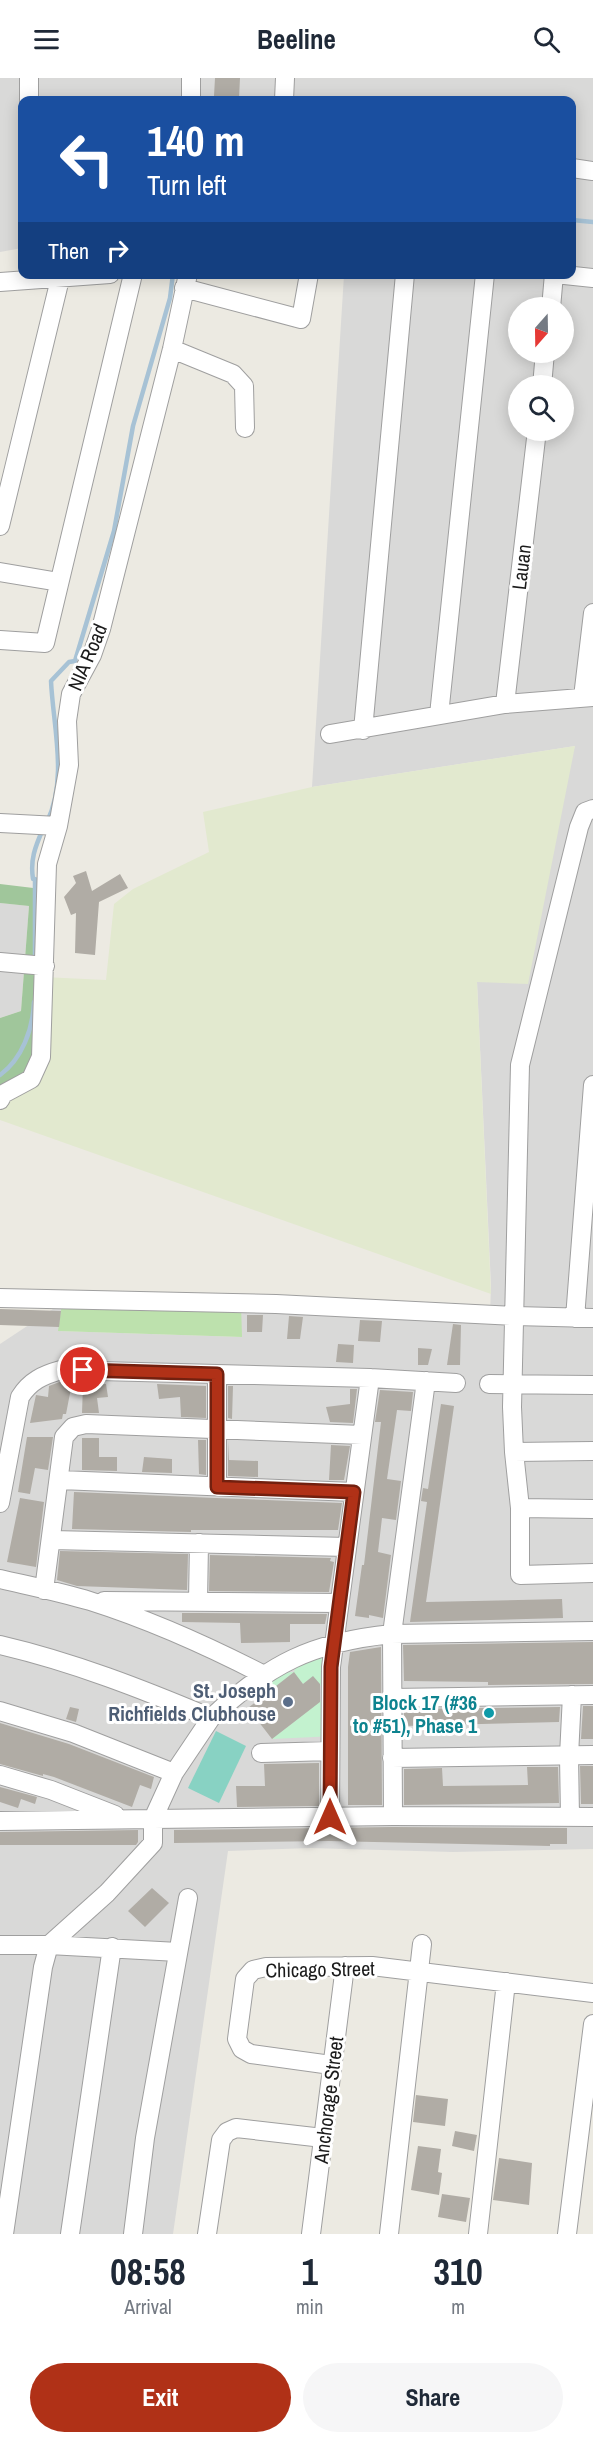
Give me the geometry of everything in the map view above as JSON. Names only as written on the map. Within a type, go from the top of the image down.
[{"type":"street","points":[[29,78],[29,96]]},
{"type":"street","points":[[191,78],[191,96]]},
{"type":"street","points":[[284,96],[285,78]]},
{"type":"street","points":[[576,169],[593,171]]},
{"type":"street","points":[[576,276],[593,278]]},
{"type":"street","points":[[0,282],[60,279],[0,526]]},
{"type":"street","points":[[0,640],[45,643],[132,279]]},
{"type":"street","points":[[186,281],[301,319],[308,279]]},
{"type":"street","points":[[363,730],[405,279]]},
{"type":"street","points":[[439,715],[484,279]]},
{"type":"street","points":[[552,297],[554,279]]},
{"type":"street","name":"NIA Road","points":[[0,1100],[3,1094],[31,1079],[41,1057],[47,864],[51,826],[69,765],[68,721],[71,694],[92,655],[101,629],[172,349],[186,281]]},
{"type":"street","points":[[172,349],[233,374],[244,386],[245,428]]},
{"type":"street","name":"Lauan","points":[[505,704],[536,441]]},
{"type":"street","points":[[0,572],[59,582]]},
{"type":"street","points":[[330,734],[505,704],[588,697],[593,613]]},
{"type":"street","points":[[593,810],[585,812],[586,827],[519,1065],[513,1386],[514,1452],[520,1508],[520,1575],[593,1574]]},
{"type":"street","points":[[0,823],[51,826]]},
{"type":"street","points":[[0,962],[45,966]]},
{"type":"street","points":[[0,1298],[276,1304],[584,1318],[593,1085]]},
{"type":"street","points":[[0,1503],[20,1397],[27,1385],[46,1374],[61,1370],[370,1378],[456,1383]]},
{"type":"street","points":[[217,1374],[217,1487]]},
{"type":"street","points":[[330,1817],[333,1643],[370,1378]]},
{"type":"street","points":[[393,1816],[392,1634],[426,1381]]},
{"type":"street","points":[[489,1384],[593,1385]]},
{"type":"street","points":[[44,1590],[64,1437],[73,1427],[86,1424],[362,1436]]},
{"type":"street","points":[[514,1452],[593,1451]]},
{"type":"street","points":[[60,1480],[354,1492]]},
{"type":"street","points":[[520,1508],[593,1509]]},
{"type":"street","points":[[52,1540],[347,1547]]},
{"type":"street","points":[[198,1602],[199,1543]]},
{"type":"street","points":[[0,1579],[88,1601],[136,1617],[210,1648],[264,1675]]},
{"type":"street","points":[[88,1601],[339,1603]]},
{"type":"street","points":[[4,2234],[43,1967],[49,1945],[107,1893],[153,1843],[153,1819],[174,1773],[211,1718],[235,1696],[276,1666],[333,1643],[359,1637],[392,1634],[593,1631]]},
{"type":"street","points":[[0,1645],[46,1656],[100,1674],[211,1718]]},
{"type":"street","points":[[570,1817],[569,1756],[572,1695]]},
{"type":"street","points":[[392,1698],[593,1695]]},
{"type":"street","points":[[0,1711],[73,1733],[174,1773]]},
{"type":"street","points":[[261,1753],[330,1751]]},
{"type":"street","points":[[392,1758],[593,1755]]},
{"type":"street","points":[[0,1774],[51,1790],[125,1819]]},
{"type":"street","points":[[0,1821],[393,1816],[593,1818]]},
{"type":"street","points":[[133,2234],[145,2138],[188,1898]]},
{"type":"street","points":[[389,2234],[422,1944]]},
{"type":"street","points":[[0,1945],[112,1947],[178,1952]]},
{"type":"street","points":[[70,2234],[112,1947]]},
{"type":"street","name":"Anchorage Street","points":[[311,2234],[345,1966]]},
{"type":"street","name":"Chicago Street","points":[[331,2065],[251,2054],[242,2049],[237,2039],[245,1979],[253,1970],[266,1967],[372,1966],[593,1993]]},
{"type":"street","points":[[478,2234],[506,1982]]},
{"type":"street","points":[[567,2234],[593,2024]]},
{"type":"street","points":[[207,2234],[220,2140],[226,2132],[236,2128],[323,2138]]},
{"type":"shaded area","points":[[0,78],[593,78],[593,1849],[453,1852],[310,1848],[228,1851],[173,2234],[0,2234],[0,1344],[62,1303],[59,1331],[241,1337],[241,1304],[490,1315],[491,1286],[477,982],[575,746],[312,787],[344,279],[576,279],[576,96],[18,96],[18,249],[0,252]]},
{"type":"shaded area","points":[[0,903],[29,906],[21,1011],[0,1018]]},
{"type":"shaded area","points":[[216,1731],[246,1746],[219,1803],[188,1788]]},
{"type":"green space","points":[[575,746],[528,984],[477,982],[491,1294],[0,1120],[0,1091],[43,977],[106,980],[114,904],[133,889],[209,852],[203,812],[312,787]]},
{"type":"green space","points":[[0,884],[50,890],[37,1063],[0,1091],[0,1018],[21,1011],[29,906],[0,903]]},
{"type":"green space","points":[[62,1303],[241,1304],[242,1337],[58,1331]]},
{"type":"green space","points":[[334,1648],[335,1736],[272,1739],[328,1695],[313,1677],[303,1684],[293,1673],[265,1695],[255,1689],[280,1673],[294,1672],[298,1661]]},
{"type":"building","points":[[215,78],[240,78],[239,96],[214,96]]},
{"type":"building","points":[[86,871],[92,891],[120,874],[128,888],[99,902],[95,955],[75,953],[76,913],[71,915],[64,897],[76,883],[73,876]]},
{"type":"building","points":[[0,1309],[61,1311],[59,1327],[0,1325]]},
{"type":"building","points":[[247,1315],[263,1315],[262,1332],[247,1332]]},
{"type":"building","points":[[289,1316],[303,1317],[300,1339],[287,1339]]},
{"type":"building","points":[[360,1320],[382,1321],[380,1342],[358,1341]]},
{"type":"building","points":[[453,1324],[461,1325],[460,1365],[447,1365]]},
{"type":"building","points":[[338,1344],[354,1345],[353,1363],[336,1362]]},
{"type":"building","points":[[418,1348],[432,1349],[428,1365],[418,1365]]},
{"type":"building","points":[[62,1381],[72,1383],[66,1414],[63,1414],[62,1419],[30,1423],[36,1395],[48,1397],[49,1386]]},
{"type":"building","points":[[83,1384],[106,1384],[108,1397],[97,1398],[99,1413],[82,1413]]},
{"type":"building","points":[[157,1384],[206,1386],[206,1418],[181,1417],[180,1397],[159,1399]]},
{"type":"building","points":[[228,1386],[233,1386],[232,1419],[228,1418]]},
{"type":"building","points":[[350,1389],[357,1389],[353,1423],[330,1422],[326,1407],[350,1404]]},
{"type":"building","points":[[380,1390],[413,1392],[411,1411],[397,1410],[387,1479],[401,1481],[396,1520],[382,1518],[378,1552],[391,1555],[383,1618],[369,1615],[369,1618],[355,1616],[362,1565],[364,1565],[381,1422],[375,1422]]},
{"type":"building","points":[[441,1404],[454,1406],[426,1602],[562,1599],[563,1618],[410,1622],[427,1502],[421,1501],[423,1488],[428,1489]]},
{"type":"building","points":[[27,1437],[53,1437],[48,1470],[35,1468],[30,1494],[18,1492]]},
{"type":"building","points":[[82,1438],[99,1438],[99,1457],[117,1457],[117,1471],[82,1470]]},
{"type":"building","points":[[198,1440],[206,1440],[206,1475],[199,1474]]},
{"type":"building","points":[[228,1441],[229,1460],[258,1461],[258,1477],[228,1476]]},
{"type":"building","points":[[331,1445],[350,1446],[344,1480],[329,1480]]},
{"type":"building","points":[[144,1457],[172,1459],[172,1473],[142,1472]]},
{"type":"building","points":[[74,1492],[342,1503],[338,1530],[191,1530],[191,1532],[72,1529]]},
{"type":"building","points":[[20,1498],[44,1502],[36,1567],[7,1562]]},
{"type":"building","points":[[60,1551],[188,1554],[187,1590],[77,1586],[57,1580]]},
{"type":"building","points":[[210,1555],[331,1558],[330,1561],[334,1562],[329,1592],[209,1591]]},
{"type":"building","points":[[182,1613],[327,1614],[325,1624],[290,1624],[290,1642],[241,1643],[240,1623],[182,1622]]},
{"type":"building","points":[[593,1642],[593,1684],[488,1685],[488,1682],[404,1681],[403,1645]]},
{"type":"building","points":[[381,1647],[382,1805],[348,1805],[348,1667],[350,1652]]},
{"type":"building","name":"St. Joseph Richfields Clubhouse","points":[[294,1672],[303,1684],[313,1676],[320,1684],[320,1702],[272,1739],[248,1708]]},
{"type":"building","points":[[583,1706],[593,1706],[593,1739],[581,1739]]},
{"type":"building","points":[[70,1707],[79,1709],[76,1722],[66,1719]]},
{"type":"building","name":"Block 17 (#36 to #51), Phase 1","points":[[560,1707],[559,1722],[404,1726],[404,1709]]},
{"type":"building","points":[[0,1723],[69,1744],[154,1777],[151,1789],[140,1785],[132,1807],[54,1777],[0,1764]]},
{"type":"building","points":[[319,1763],[319,1806],[237,1807],[236,1786],[265,1786],[264,1764]]},
{"type":"building","points":[[580,1766],[593,1766],[593,1804],[581,1804]]},
{"type":"building","points":[[527,1767],[558,1767],[559,1803],[404,1805],[404,1769],[442,1768],[443,1786],[528,1785]]},
{"type":"building","points":[[0,1787],[37,1797],[35,1804],[21,1799],[18,1808],[0,1802]]},
{"type":"building","points":[[393,1827],[567,1828],[567,1844],[550,1844],[550,1846],[329,1841],[174,1843],[174,1830]]},
{"type":"building","points":[[138,1830],[136,1845],[0,1845],[0,1832]]},
{"type":"building","points":[[152,1888],[169,1903],[145,1927],[128,1911]]},
{"type":"building","points":[[416,2095],[448,2099],[445,2126],[413,2122]]},
{"type":"building","points":[[455,2131],[477,2135],[474,2151],[452,2146]]},
{"type":"building","points":[[418,2146],[441,2149],[438,2172],[442,2173],[439,2195],[411,2190]]},
{"type":"building","points":[[499,2158],[532,2163],[529,2205],[493,2200]]},
{"type":"building","points":[[442,2194],[470,2198],[466,2222],[438,2217]]},
{"type":"waterway","points":[[576,220],[593,222]]},
{"type":"waterway","points":[[47,822],[57,788],[58,770],[51,681],[69,662],[75,661],[114,531],[133,426],[170,298],[172,279]]},
{"type":"waterway","points":[[35,960],[35,879],[33,879],[32,866],[43,829]]},
{"type":"waterway","points":[[0,1075],[14,1061],[25,1043],[34,1002]]},
{"type":"place","name":"St. Joseph Richfields Clubhouse","points":[[288,1702]]},
{"type":"place","name":"Block 17 (#36 to #51), Phase 1","points":[[489,1713]]},
{"type":"route","points":[[83,1370],[217,1374],[217,1487],[354,1492],[331,1667],[330,1817]]}]
